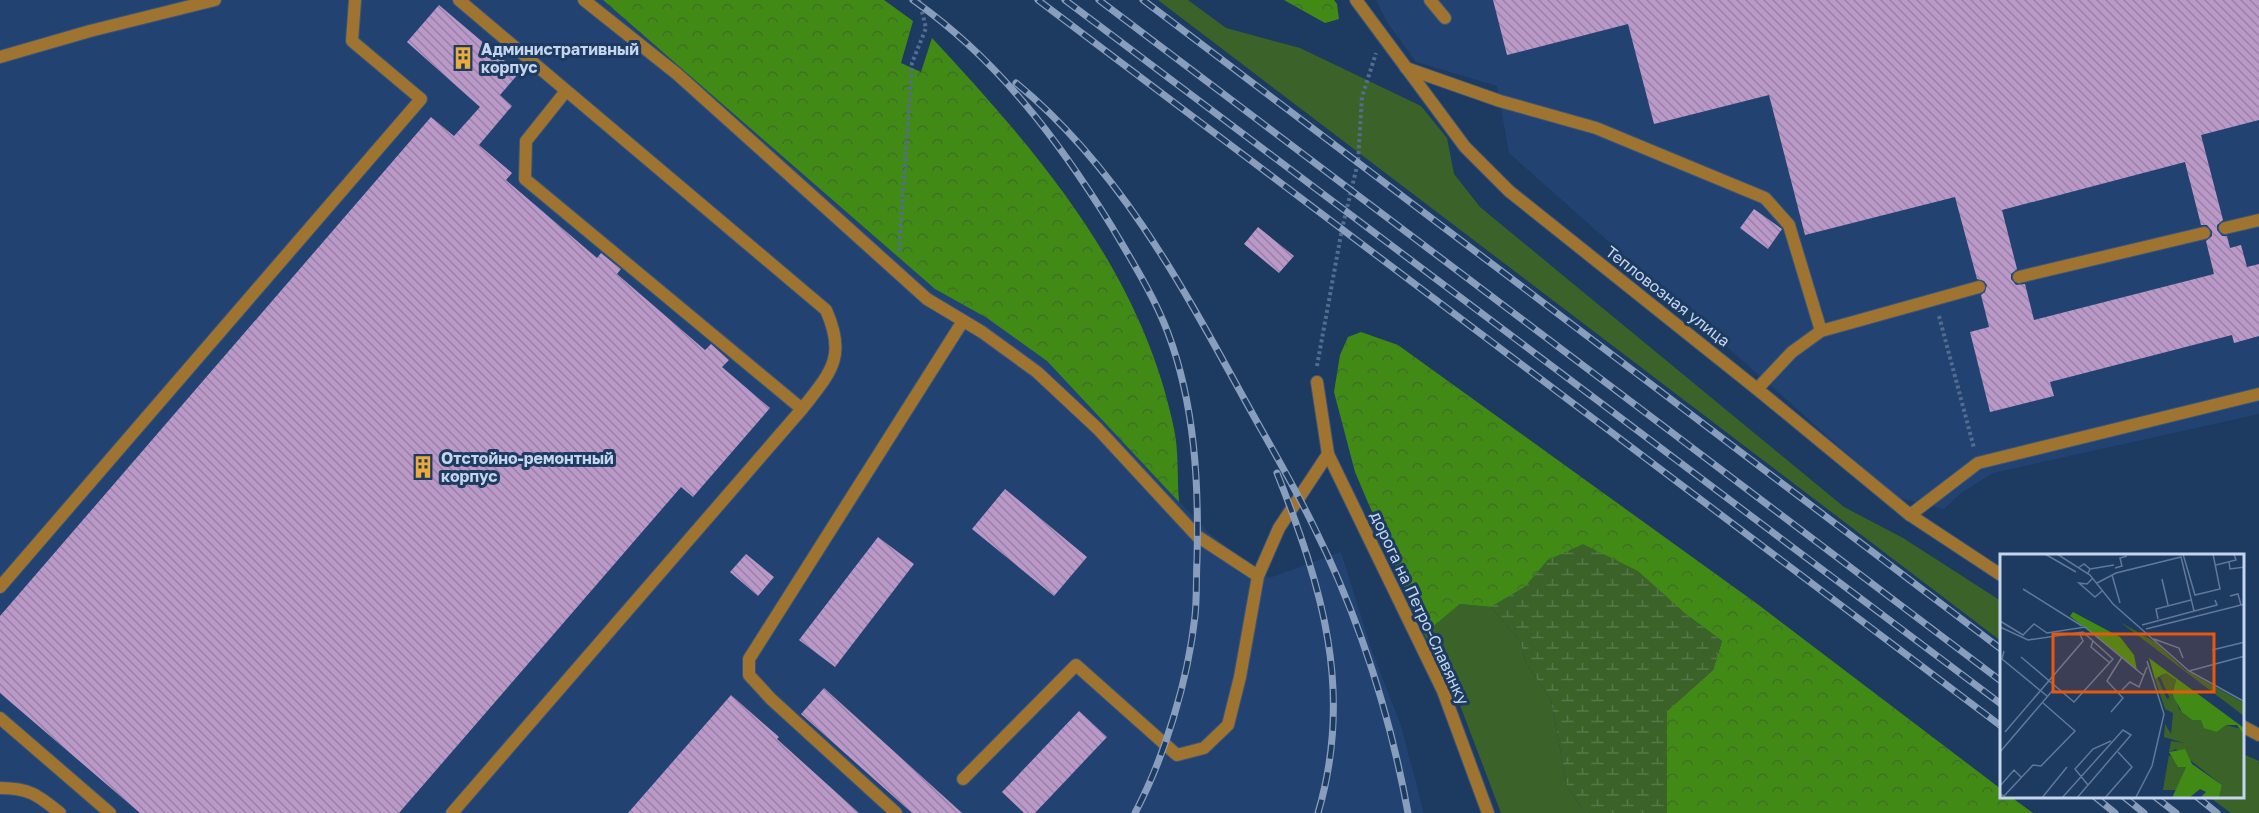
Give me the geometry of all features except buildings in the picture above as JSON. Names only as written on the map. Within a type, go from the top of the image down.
[{"type":"street","points":[[0,57],[90,31],[215,0]]},
{"type":"street","points":[[0,587],[421,99],[352,40],[355,0]]},
{"type":"street","points":[[453,813],[801,409],[828,375],[837,351],[836,331],[826,309],[459,0]]},
{"type":"street","points":[[584,0],[677,75],[927,299],[1037,372],[1098,429],[1197,536],[1258,576]]},
{"type":"street","name":"Тепловозная улица","points":[[1356,0],[1465,147],[1509,191],[1757,388],[1910,515],[2000,574]]},
{"type":"street","points":[[1430,0],[1445,18]]},
{"type":"street","points":[[1406,68],[1500,101],[1596,128],[1765,198],[1789,225],[1821,331]]},
{"type":"street","points":[[566,91],[526,141],[525,179],[801,409]]},
{"type":"street","points":[[2225,228],[2259,220]]},
{"type":"street","points":[[2019,277],[2204,233]]},
{"type":"street","points":[[1757,388],[1792,352],[1821,331],[1979,287]]},
{"type":"street","points":[[896,813],[771,699],[749,675],[749,659],[963,321]]},
{"type":"street","name":"дорога на Петро-Славянку","points":[[1317,382],[1328,454],[1443,691],[1488,813]]},
{"type":"street","points":[[1910,515],[1978,463],[2259,394]]},
{"type":"street","points":[[963,779],[1076,666],[1177,755],[1204,748],[1228,725],[1240,677],[1258,576],[1279,528],[1328,454]]},
{"type":"street","points":[[0,718],[110,813]]},
{"type":"street","points":[[2244,727],[2259,735]]},
{"type":"street","points":[[0,788],[21,788],[39,796],[60,813]]},
{"type":"path","points":[[897,273],[912,63],[926,28],[919,0]]},
{"type":"path","points":[[1318,358],[1342,229],[1358,162],[1362,97],[1382,38]]},
{"type":"path","points":[[1934,298],[1978,463]]},
{"type":"shaded area","points":[[0,0],[603,0],[935,289],[987,318],[1047,361],[1210,534],[1269,578],[1341,552],[1371,648],[1401,726],[1424,813],[0,813]]},
{"type":"shaded area","points":[[1376,0],[2259,0],[2259,414],[1993,473],[1961,493],[1944,509],[1896,497],[1509,153],[1497,86],[1416,62],[1387,22]]},
{"type":"green space","points":[[603,0],[884,0],[913,21],[901,63],[921,72],[932,38],[972,81],[1047,170],[1081,217],[1111,266],[1138,318],[1159,372],[1176,438],[1179,502],[1047,361],[987,318],[935,289]]},
{"type":"green space","points":[[1158,0],[1188,0],[1226,28],[1300,48],[1421,106],[1447,138],[1454,174],[1480,207],[1844,507],[1903,538],[2000,600],[2000,640]]},
{"type":"green space","points":[[1284,0],[1334,0],[1337,4],[1339,19],[1325,23]]},
{"type":"green space","points":[[1361,332],[1398,345],[1756,603],[2000,788],[2000,798],[2012,798],[2033,813],[1667,813],[1667,711],[1713,670],[1722,641],[1687,615],[1548,560],[1525,587],[1491,607],[1460,604],[1424,634],[1355,472],[1334,392],[1340,355],[1348,337]]},
{"type":"green space","points":[[1583,544],[1638,571],[1687,615],[1722,641],[1713,670],[1667,711],[1667,813],[1585,813],[1567,786],[1551,700],[1526,663],[1520,641],[1491,607],[1525,587],[1548,560]]},
{"type":"green space","points":[[1460,604],[1491,607],[1520,641],[1526,663],[1551,700],[1567,786],[1585,813],[1501,813],[1455,692],[1424,634]]},
{"type":"green space","points":[[2244,754],[2259,761],[2259,813],[2231,813],[2210,798],[2244,798]]},
{"type":"railway","points":[[913,0],[972,48],[999,75],[1048,132],[1091,194],[1135,266],[1162,319],[1177,360],[1190,416],[1196,474],[1195,616],[1187,666],[1174,717],[1156,767],[1135,813]]},
{"type":"railway","points":[[1038,0],[2000,725]]},
{"type":"railway","points":[[1065,0],[2000,703]]},
{"type":"railway","points":[[1099,0],[2000,680]]},
{"type":"railway","points":[[1143,0],[2000,648]]},
{"type":"railway","points":[[1016,83],[1085,151],[1143,227],[1194,309],[1296,492],[1329,559],[1371,666],[1392,739],[1408,813]]},
{"type":"railway","points":[[1277,473],[1307,557],[1328,640],[1333,682],[1333,724],[1328,768],[1318,813]]},
{"type":"railway","points":[[2096,798],[2115,813]]},
{"type":"railway","points":[[2125,798],[2144,813]]},
{"type":"railway","points":[[2157,798],[2176,813]]},
{"type":"railway","points":[[2198,798],[2217,813]]},
{"type":"place","name":"Административный корпус","points":[[463,58]]},
{"type":"place","name":"Отстойно-ремонтный корпус","points":[[423,467]]}]
